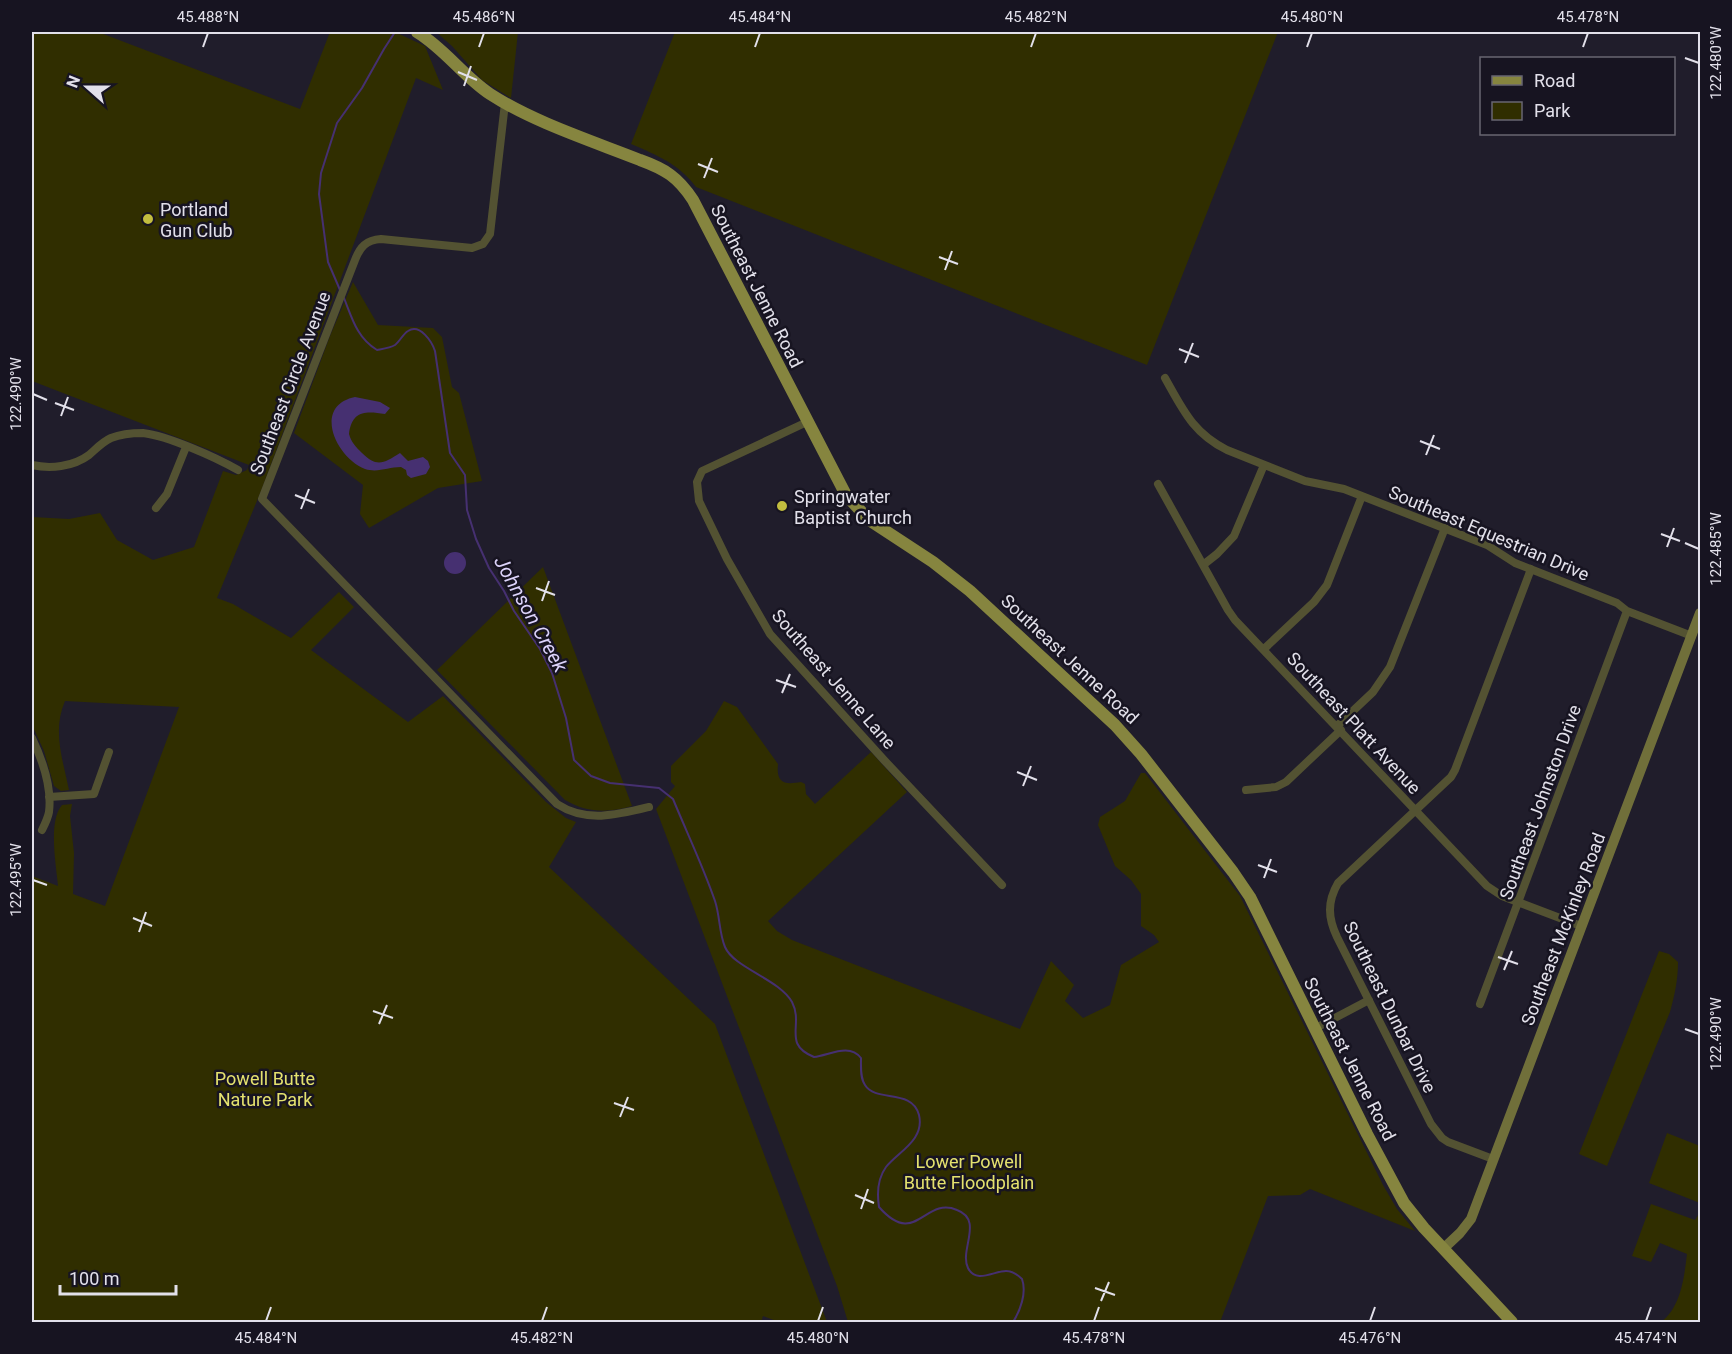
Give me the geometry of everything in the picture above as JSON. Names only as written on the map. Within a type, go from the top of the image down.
[{"type":"main road","name":"Southeast Jenne Road","points":[[417,32],[435,44],[472,80],[505,103],[526,114],[652,165],[677,178],[693,200],[841,488],[857,509],[882,530],[933,562],[970,591],[1087,698],[1136,748],[1240,882],[1393,1185],[1414,1216],[1512,1323]]},
{"type":"street","name":"Southeast Circle Avenue","points":[[505,103],[490,234],[485,242],[472,248],[381,239],[369,241],[359,251],[262,500],[557,804],[573,813],[592,816],[613,816],[649,807]]},
{"type":"street","name":"Southeast Equestrian Drive","points":[[1166,378],[1186,415],[1204,437],[1227,450],[1305,481],[1344,489],[1445,528],[1487,545],[1507,559],[1617,603],[1627,611],[1692,636]]},
{"type":"street","name":"Southeast Jenne Lane","points":[[807,422],[702,471],[697,482],[699,501],[727,559],[770,634],[884,760],[1002,885]]},
{"type":"street","points":[[32,465],[47,467],[69,464],[89,455],[108,440],[128,434],[152,435],[238,470]]},
{"type":"street","points":[[156,508],[167,494],[186,447]]},
{"type":"street","points":[[1203,565],[1234,536],[1264,465]]},
{"type":"street","name":"Southeast Platt Avenue","points":[[1158,484],[1228,610],[1487,886],[1502,896],[1581,926]]},
{"type":"street","points":[[1264,649],[1314,602],[1327,585],[1362,496]]},
{"type":"street","points":[[1246,790],[1276,787],[1286,782],[1374,692],[1387,673],[1445,528]]},
{"type":"street","name":"Southeast Dunbar Drive","points":[[1493,1159],[1448,1142],[1436,1132],[1333,927],[1329,910],[1330,901],[1338,884],[1455,770],[1531,569]]},
{"type":"street","name":"Southeast Johnston Drive","points":[[1480,1004],[1627,611]]},
{"type":"street","name":"Southeast McKinley Road","points":[[1443,1248],[1460,1233],[1471,1219],[1701,613]]},
{"type":"street","points":[[32,738],[44,767],[49,796],[49,813],[42,830]]},
{"type":"street","points":[[49,796],[94,794],[109,752]]},
{"type":"street","points":[[1314,1029],[1369,1000]]},
{"type":"green space","name":"Powell Butte Nature Park","points":[[32,32],[98,32],[300,109],[330,32],[395,32],[425,46],[443,90],[416,78],[261,491],[217,598],[233,604],[291,638],[339,592],[354,607],[311,650],[408,722],[443,696],[546,802],[566,818],[576,822],[549,867],[715,1024],[827,1322],[779,1322],[763,1316],[761,1322],[32,1322],[32,876],[58,886],[54,843],[55,821],[62,805],[72,804],[70,816],[74,853],[73,894],[105,906],[179,707],[65,701],[59,723],[59,734],[69,790],[61,791],[54,786],[44,751],[32,725],[32,517],[69,519],[100,513],[117,540],[153,560],[194,547],[223,471],[236,475],[247,470],[249,465],[32,381]]},
{"type":"green space","points":[[436,32],[518,32],[511,98],[482,80],[452,46]]},
{"type":"green space","points":[[675,32],[1278,32],[1147,365],[696,187],[675,166],[631,144]]},
{"type":"green space","points":[[353,282],[378,325],[433,328],[442,337],[452,387],[459,393],[482,481],[438,488],[369,528],[360,514],[363,485],[294,433]]},
{"type":"green space","points":[[543,567],[632,806],[614,810],[598,810],[581,807],[565,800],[437,670]]},
{"type":"green space","name":"Lower Powell Butte Floodplain","points":[[724,701],[737,707],[778,764],[780,779],[786,783],[805,784],[806,794],[815,804],[871,752],[907,792],[768,921],[777,931],[792,940],[1020,1029],[1051,961],[1074,985],[1065,1001],[1083,1018],[1110,1005],[1121,965],[1159,942],[1154,935],[1141,926],[1141,894],[1131,880],[1115,866],[1098,825],[1100,817],[1125,801],[1141,773],[1145,773],[1240,896],[1383,1185],[1397,1209],[1415,1231],[1310,1189],[1300,1195],[1268,1196],[1220,1322],[848,1322],[837,1286],[656,809],[675,786],[671,782],[671,766],[706,731]]},
{"type":"green space","points":[[1659,951],[1669,954],[1678,962],[1677,981],[1670,1012],[1607,1166],[1579,1154]]},
{"type":"green space","points":[[1667,1133],[1700,1146],[1700,1203],[1649,1183]]},
{"type":"green space","points":[[1651,1204],[1695,1220],[1700,1212],[1700,1322],[1661,1322],[1668,1316],[1677,1300],[1683,1282],[1687,1254],[1660,1243],[1651,1262],[1632,1256]]},
{"type":"shaded area","points":[[355,397],[380,402],[390,408],[385,414],[366,413],[353,420],[349,434],[358,449],[367,458],[376,462],[385,461],[400,453],[408,461],[423,457],[428,461],[430,467],[426,474],[411,478],[401,467],[365,469],[345,454],[333,432],[332,421],[334,410],[342,402]]},
{"type":"shaded area","points":[[455,552],[463,555],[466,563],[463,571],[455,574],[447,571],[444,563],[447,555]]},
{"type":"waterway","name":"Johnson Creek","points":[[340,290],[328,262],[319,194],[321,173],[337,123],[362,88],[395,32]]},
{"type":"waterway","name":"Johnson Creek","points":[[344,298],[360,334],[377,350],[395,345],[406,332],[417,329],[425,335],[435,351],[450,453],[465,475],[467,510],[476,539],[489,568],[540,649],[552,673],[566,718],[574,760],[591,776],[610,783],[659,788],[673,799],[715,901],[725,947],[737,961],[777,987],[792,1002],[796,1018],[796,1040],[799,1046],[804,1052],[814,1057],[839,1051],[851,1051],[861,1058],[863,1082],[870,1090],[902,1098],[915,1107],[919,1115],[918,1132],[909,1145],[883,1171],[879,1186],[879,1207],[892,1219],[902,1223],[911,1223],[936,1210],[946,1208],[957,1210],[965,1215],[970,1228],[966,1261],[971,1273],[986,1276],[1009,1271],[1022,1279],[1024,1290],[1022,1302],[1013,1322]]},
{"type":"place","name":"Portland Gun Club","points":[[148,219]]},
{"type":"place","name":"Springwater Baptist Church","points":[[782,506]]}]
